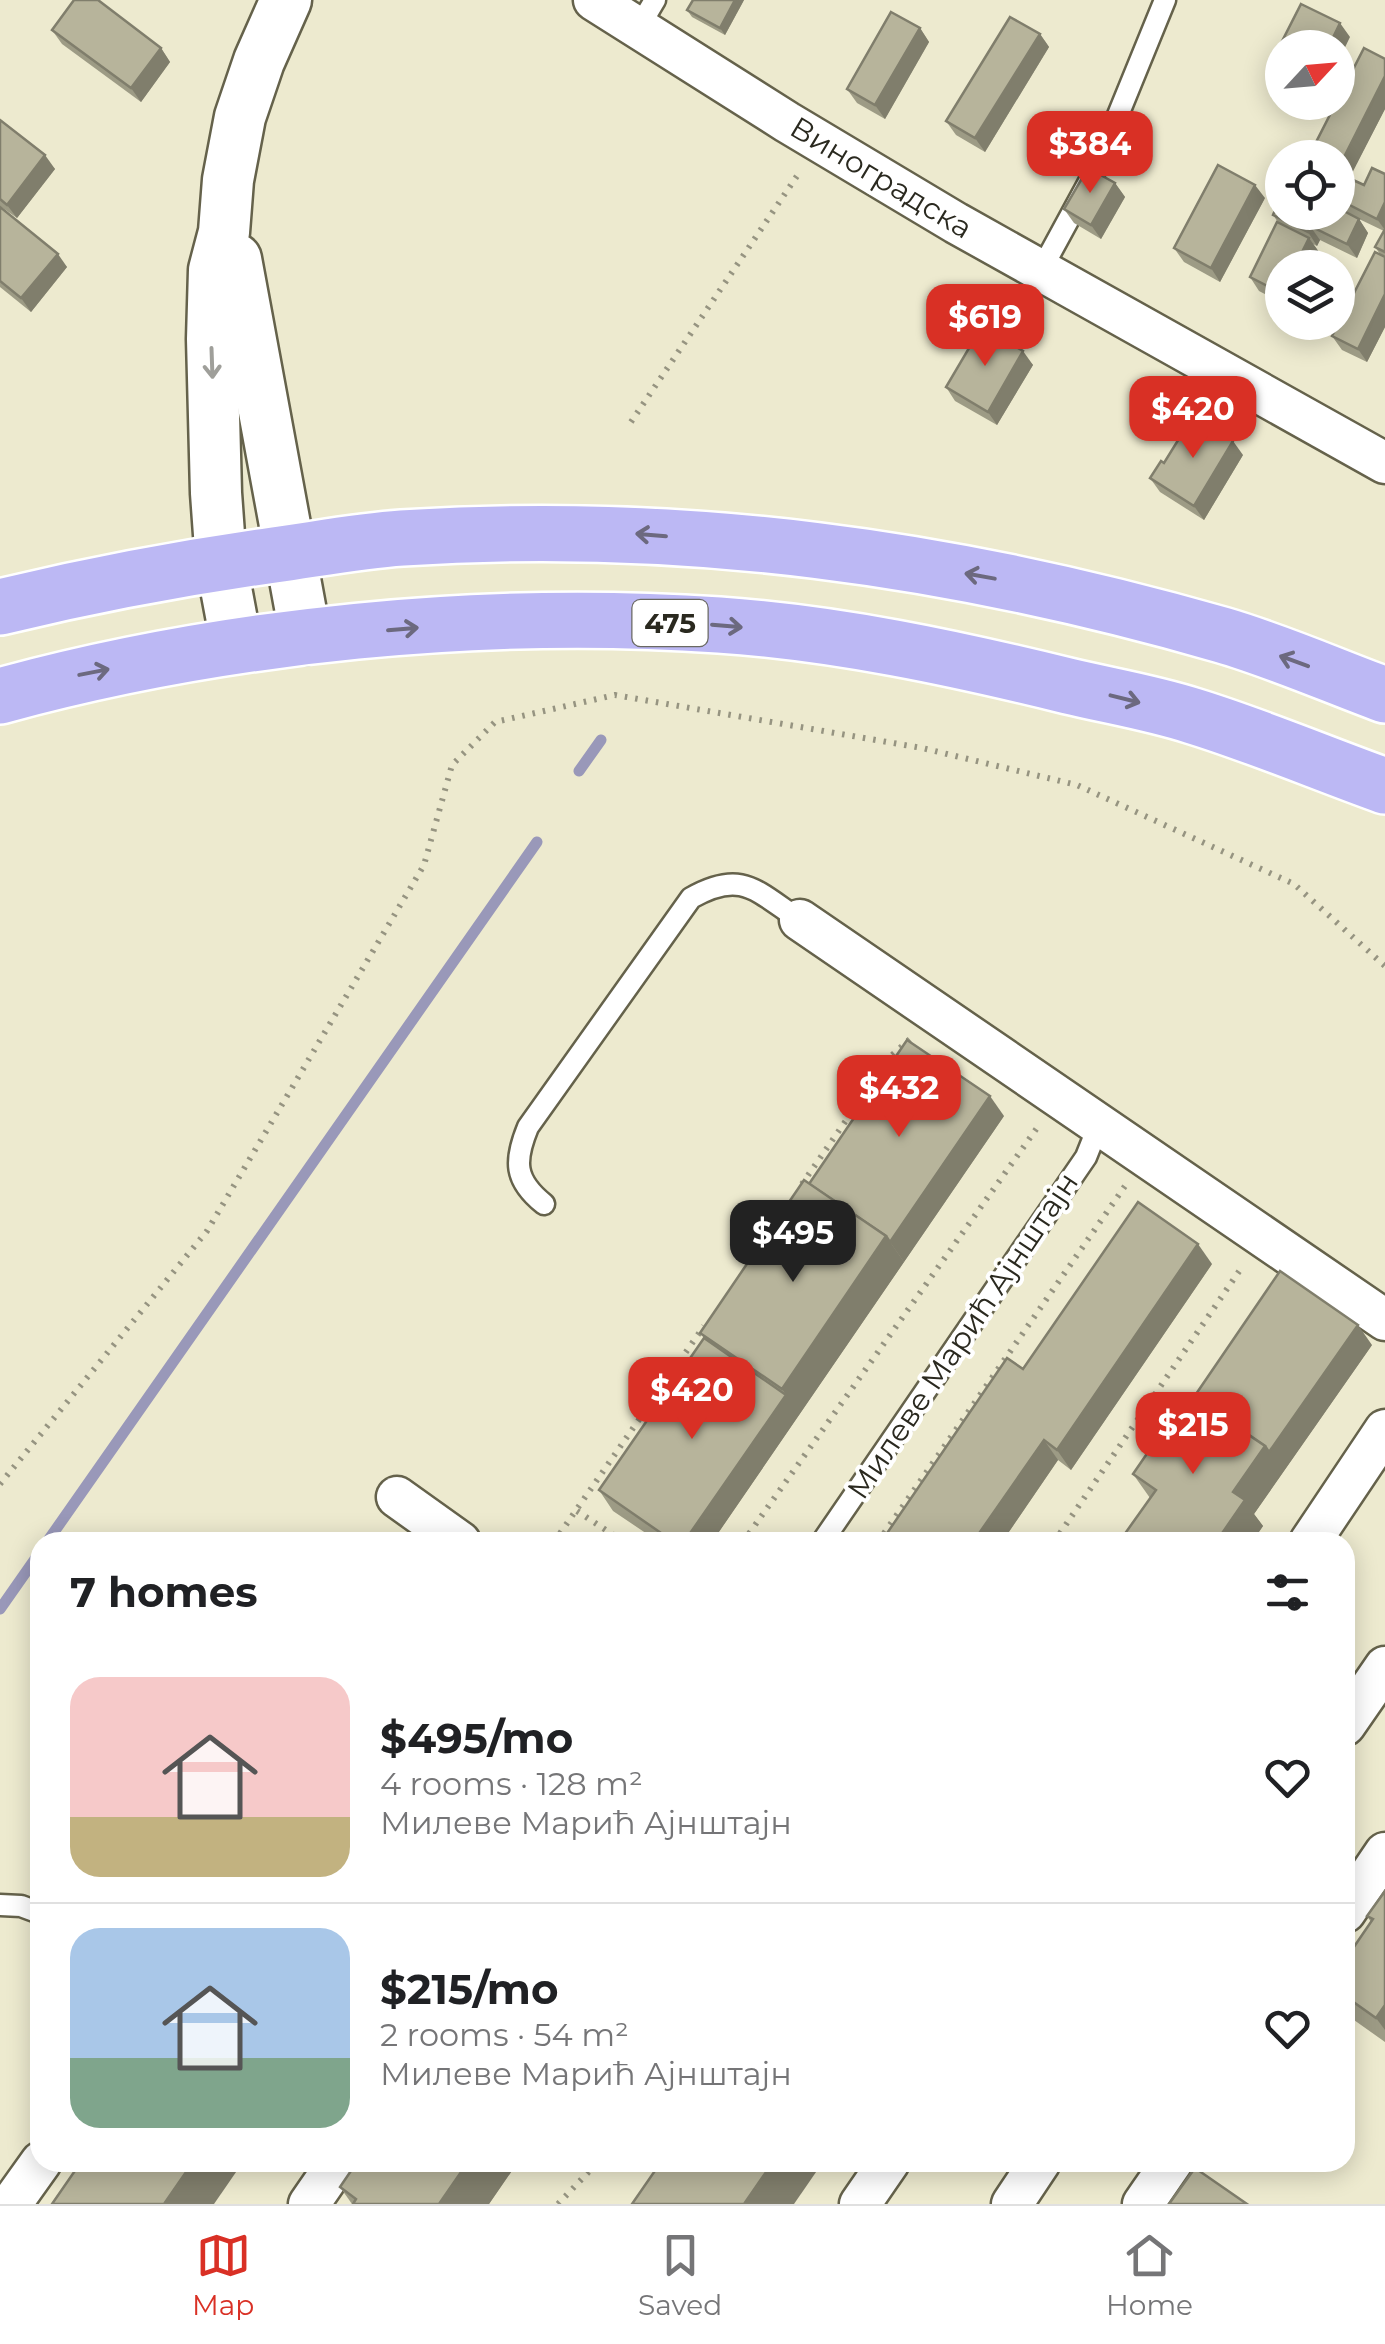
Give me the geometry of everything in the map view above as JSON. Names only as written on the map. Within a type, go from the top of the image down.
[{"type":"highway","points":[[0,607],[126,577],[401,538],[577,533],[724,540],[852,553],[1086,599],[1226,637],[1385,695]]},
{"type":"highway","name":"475","points":[[0,696],[75,675],[306,639],[510,621],[721,625],[843,639],[973,662],[1192,716],[1385,786]]},
{"type":"street","points":[[237,647],[221,562],[212,338],[214,270],[224,232],[228,180],[240,117],[286,0]]},
{"type":"street","name":"Виноградска","points":[[595,0],[647,14],[820,142],[1040,272],[1385,462]]},
{"type":"street","points":[[224,232],[238,264],[306,639]]},
{"type":"street","points":[[800,920],[1092,1142],[1262,1237],[1385,1320]]},
{"type":"street","points":[[1317,1532],[1385,1430]]},
{"type":"street","points":[[396,1498],[445,1532]]},
{"type":"street","points":[[1355,1711],[1385,1668]]},
{"type":"street","points":[[1355,1897],[1385,1853]]},
{"type":"street","points":[[12,2204],[34,2172]]},
{"type":"street","points":[[309,2204],[331,2172]]},
{"type":"street","points":[[860,2204],[882,2172]]},
{"type":"street","points":[[1012,2204],[1033,2172]]},
{"type":"street","points":[[1143,2204],[1165,2172]]},
{"type":"lane","points":[[1040,272],[1096,169],[1165,0]]},
{"type":"lane","points":[[544,1204],[526,1186],[519,1172],[518,1150],[528,1127],[690,898],[712,885],[734,881],[800,920]]},
{"type":"lane","name":"Милеве Марић Ајнштајн","points":[[829,1532],[1092,1142]]},
{"type":"lane","points":[[0,1905],[30,1909]]},
{"type":"path","points":[[631,422],[820,142]]},
{"type":"path","points":[[0,1484],[207,1231],[424,865],[452,765],[495,722],[615,695],[922,748],[1076,785],[1294,884],[1385,966]]},
{"type":"path","points":[[800,1186],[890,1057],[912,1036]]},
{"type":"path","points":[[1022,1118],[1036,1128],[1092,1142],[1126,1184],[1141,1194]]},
{"type":"path","points":[[750,1532],[1036,1128]]},
{"type":"path","points":[[885,1532],[1126,1184]]},
{"type":"path","points":[[1061,1532],[1262,1237]]},
{"type":"path","points":[[561,1532],[711,1316]]},
{"type":"path","points":[[577,1511],[609,1532]]},
{"type":"path","points":[[558,2204],[588,2172]]},
{"type":"building","points":[[74,0],[98,0],[161,48],[131,88],[52,30]]},
{"type":"building","points":[[693,0],[735,0],[720,28],[687,10]]},
{"type":"building","points":[[1301,4],[1340,23],[1337,30],[1288,30]]},
{"type":"building","points":[[891,12],[920,28],[875,105],[847,89]]},
{"type":"building","points":[[1010,17],[1040,34],[975,138],[946,121]]},
{"type":"building","points":[[1364,48],[1385,59],[1385,76],[1353,140],[1317,140],[1327,120],[1355,120],[1355,66]]},
{"type":"building","points":[[0,120],[45,155],[7,205],[0,199]]},
{"type":"building","points":[[1218,165],[1255,185],[1211,268],[1174,248]]},
{"type":"building","points":[[1088,168],[1115,183],[1091,225],[1064,209]]},
{"type":"building","points":[[1372,168],[1385,174],[1385,202],[1377,219],[1355,208],[1355,181],[1364,185]]},
{"type":"building","points":[[0,207],[58,254],[21,298],[0,281]]},
{"type":"building","points":[[1385,229],[1385,252],[1375,247]]},
{"type":"building","points":[[1273,230],[1293,230],[1309,238],[1303,250],[1265,250],[1265,285],[1250,277]]},
{"type":"building","points":[[1318,230],[1354,230],[1347,244]]},
{"type":"building","points":[[1375,252],[1385,257],[1385,294],[1358,349],[1340,340],[1355,340],[1355,291]]},
{"type":"building","points":[[1006,292],[1024,303],[1005,335],[986,324]]},
{"type":"building","points":[[982,326],[1023,351],[988,412],[946,387]]},
{"type":"building","points":[[1193,416],[1233,441],[1194,506],[1150,478]]},
{"type":"building","points":[[907,1040],[990,1096],[890,1242],[809,1184]]},
{"type":"building","points":[[804,1180],[886,1236],[782,1389],[700,1333]]},
{"type":"building","points":[[1138,1202],[1198,1244],[1057,1450],[1044,1440],[980,1532],[888,1532],[1007,1358],[1023,1369]]},
{"type":"building","points":[[1280,1271],[1358,1325],[1269,1452],[1194,1397]]},
{"type":"building","points":[[704,1338],[786,1395],[691,1532],[660,1532],[599,1490]]},
{"type":"building","points":[[1188,1394],[1265,1446],[1233,1492],[1245,1500],[1223,1532],[1126,1532],[1156,1490],[1133,1474]]},
{"type":"building","points":[[1385,1891],[1385,2005],[1376,2018],[1355,2003],[1355,1945],[1373,1919],[1367,1916]]},
{"type":"building","points":[[74,2172],[186,2172],[164,2204],[52,2204]]},
{"type":"building","points":[[350,2172],[461,2172],[439,2204],[353,2204],[356,2199],[340,2187]]},
{"type":"building","points":[[654,2172],[766,2172],[744,2204],[632,2204]]},
{"type":"building","points":[[1192,2172],[1201,2172],[1247,2204],[1169,2204]]},
{"type":"waterway","points":[[579,771],[601,740]]},
{"type":"waterway","points":[[54,1532],[537,842]]},
{"type":"waterway","points":[[0,1609],[30,1566]]}]
